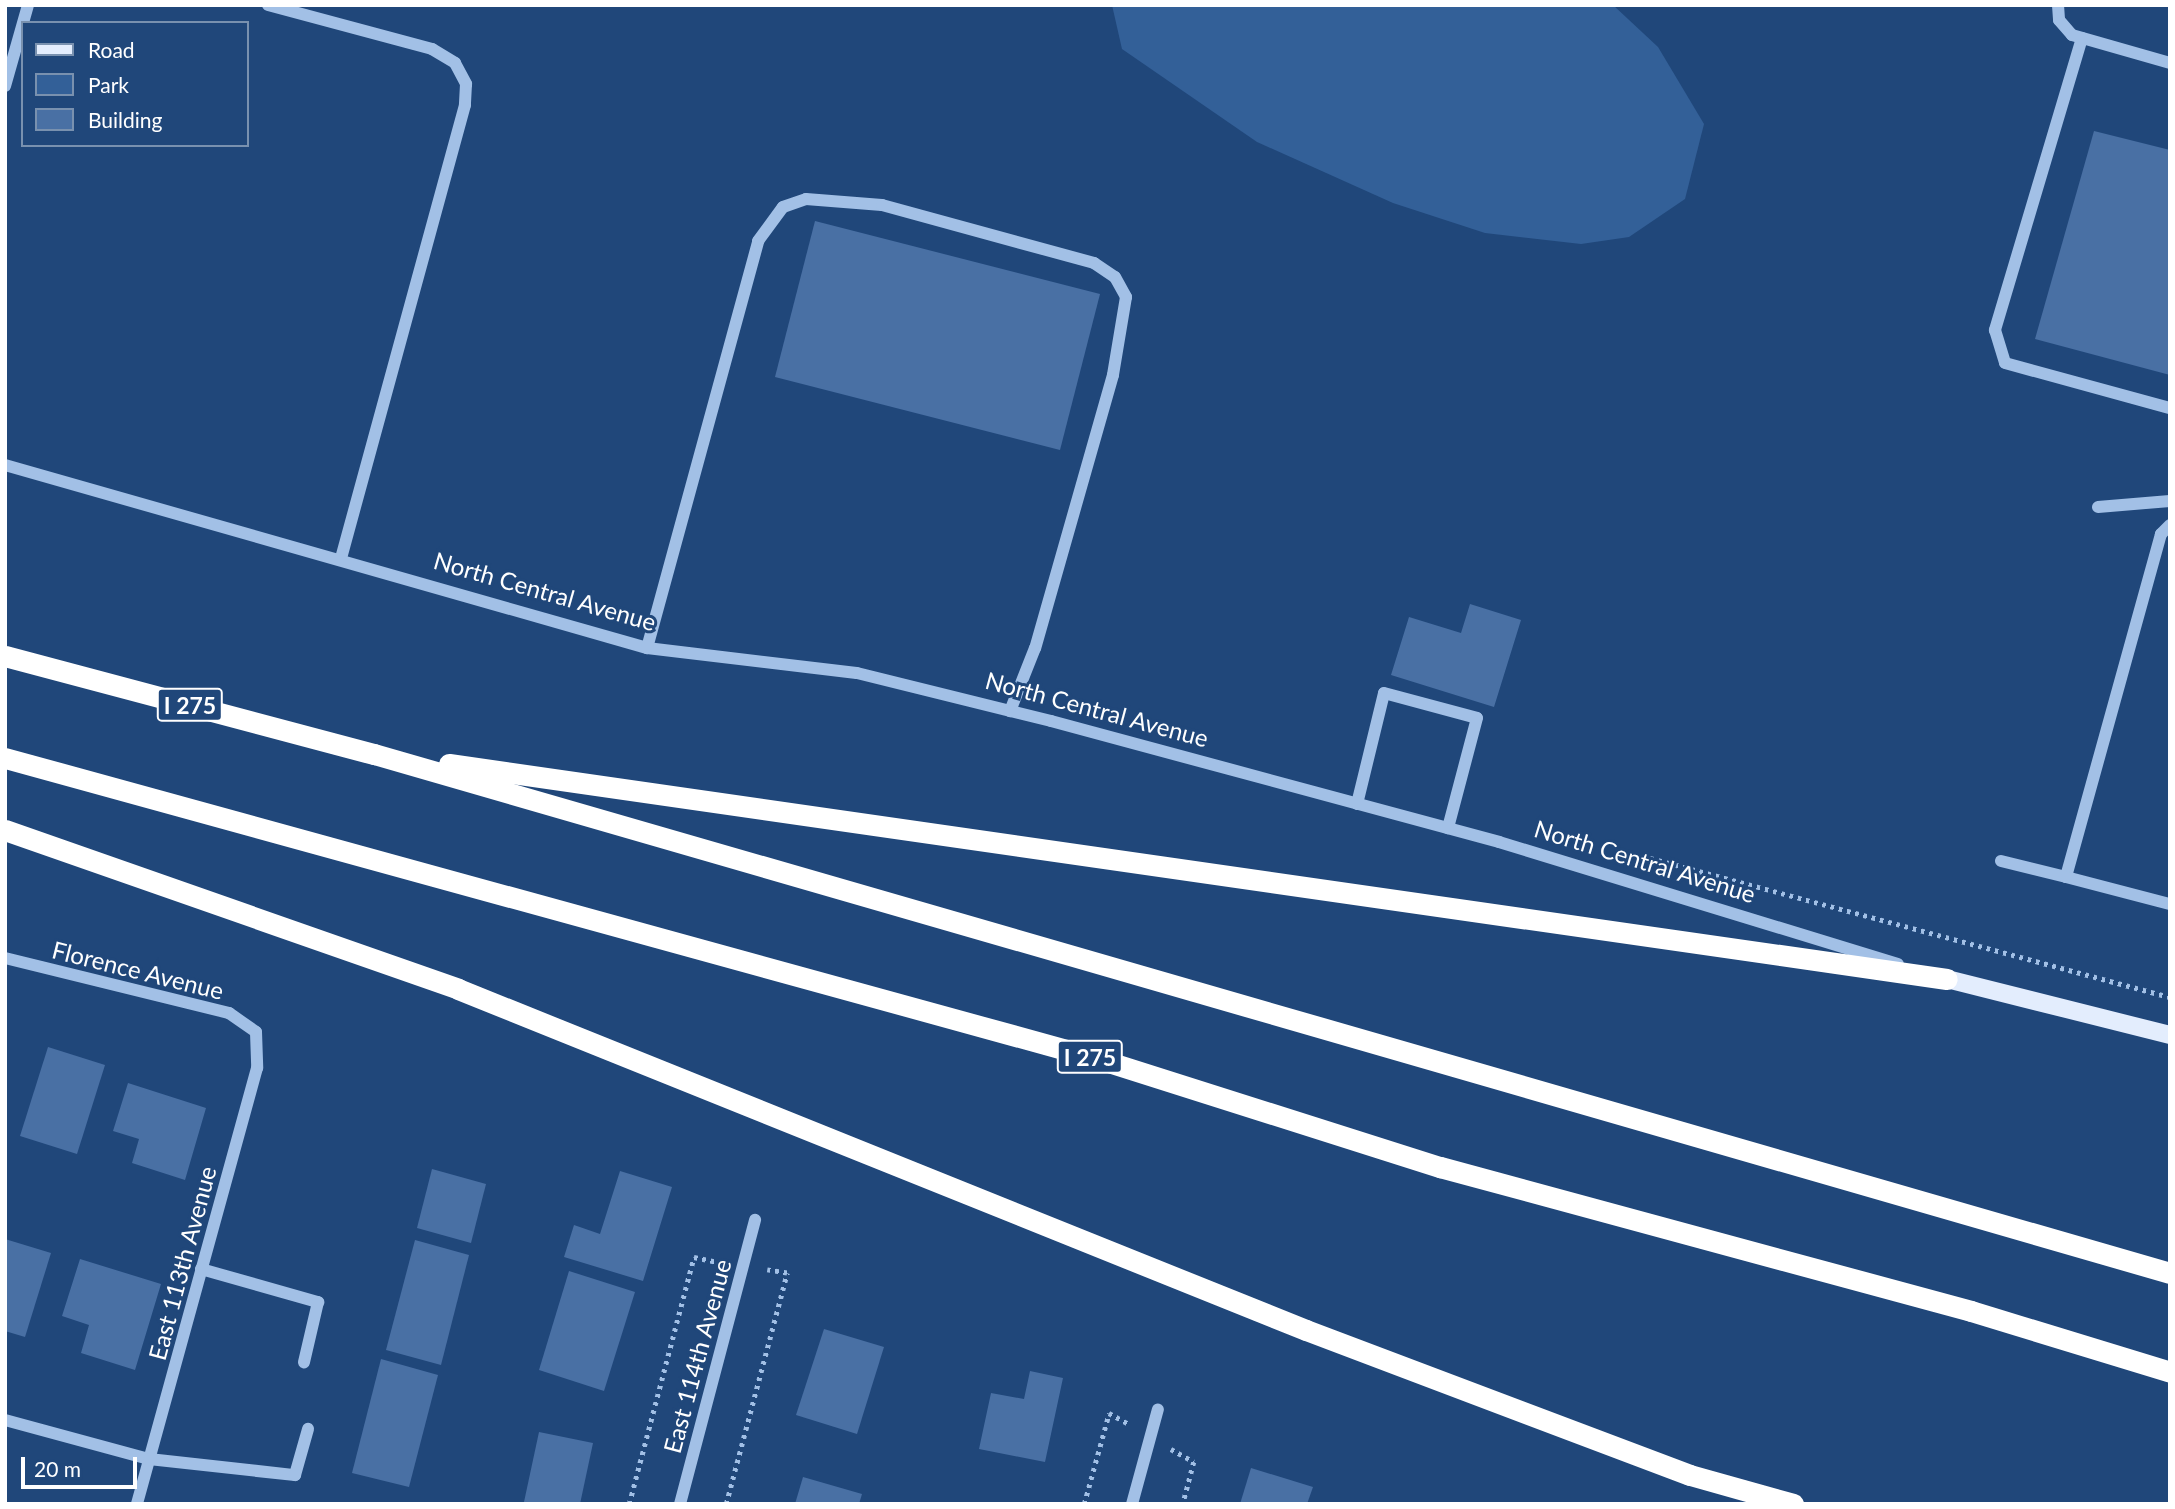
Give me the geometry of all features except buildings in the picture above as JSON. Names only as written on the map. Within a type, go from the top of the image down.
[{"type":"highway","name":"I 275","points":[[5,656],[374,754],[2170,1273]]},
{"type":"highway","points":[[374,754],[1947,979]]},
{"type":"highway","name":"I 275","points":[[5,758],[1099,1059],[1440,1167],[1972,1311],[2170,1372]]},
{"type":"highway","points":[[5,830],[458,989],[1306,1330],[1690,1475],[1793,1504]]},
{"type":"main road","name":"North Central Avenue","points":[[1947,979],[2170,1035]]},
{"type":"street","points":[[268,5],[432,49],[455,63],[466,84],[465,105],[341,558]]},
{"type":"street","points":[[2058,5],[2059,20],[2082,38],[2170,62]]},
{"type":"street","points":[[5,86],[21,30]]},
{"type":"street","points":[[2082,38],[1996,330],[2005,363],[2170,408]]},
{"type":"street","points":[[647,648],[758,241],[783,206],[806,199],[882,205],[1094,264],[1115,277],[1126,297],[1113,375],[1035,648],[1010,711]]},
{"type":"street","name":"North Central Avenue","points":[[5,465],[341,558],[647,648],[857,673],[1051,721],[1448,828],[1947,979]]},
{"type":"street","points":[[2098,507],[2170,501]]},
{"type":"street","points":[[2066,877],[2161,534],[2170,525]]},
{"type":"street","points":[[1357,804],[1384,693],[1477,718],[1448,828]]},
{"type":"street","points":[[2001,861],[2170,904]]},
{"type":"street","name":"Florence Avenue","points":[[5,958],[229,1013],[256,1032]]},
{"type":"street","name":"East 113th Avenue","points":[[137,1504],[257,1068],[256,1032]]},
{"type":"street","name":"East 114th Avenue","points":[[680,1504],[755,1220]]},
{"type":"street","points":[[201,1269],[318,1302],[304,1362]]},
{"type":"street","points":[[1132,1504],[1158,1409]]},
{"type":"street","points":[[5,1420],[149,1459],[295,1475],[307,1429]]},
{"type":"path","points":[[629,1504],[694,1257],[743,1268],[787,1272],[726,1504]]},
{"type":"path","points":[[1084,1504],[1109,1413],[1194,1462],[1183,1504]]},
{"type":"green space","points":[[1112,5],[1613,5],[1658,47],[1704,124],[1685,199],[1629,237],[1581,244],[1485,233],[1393,203],[1257,142],[1122,49]]}]
